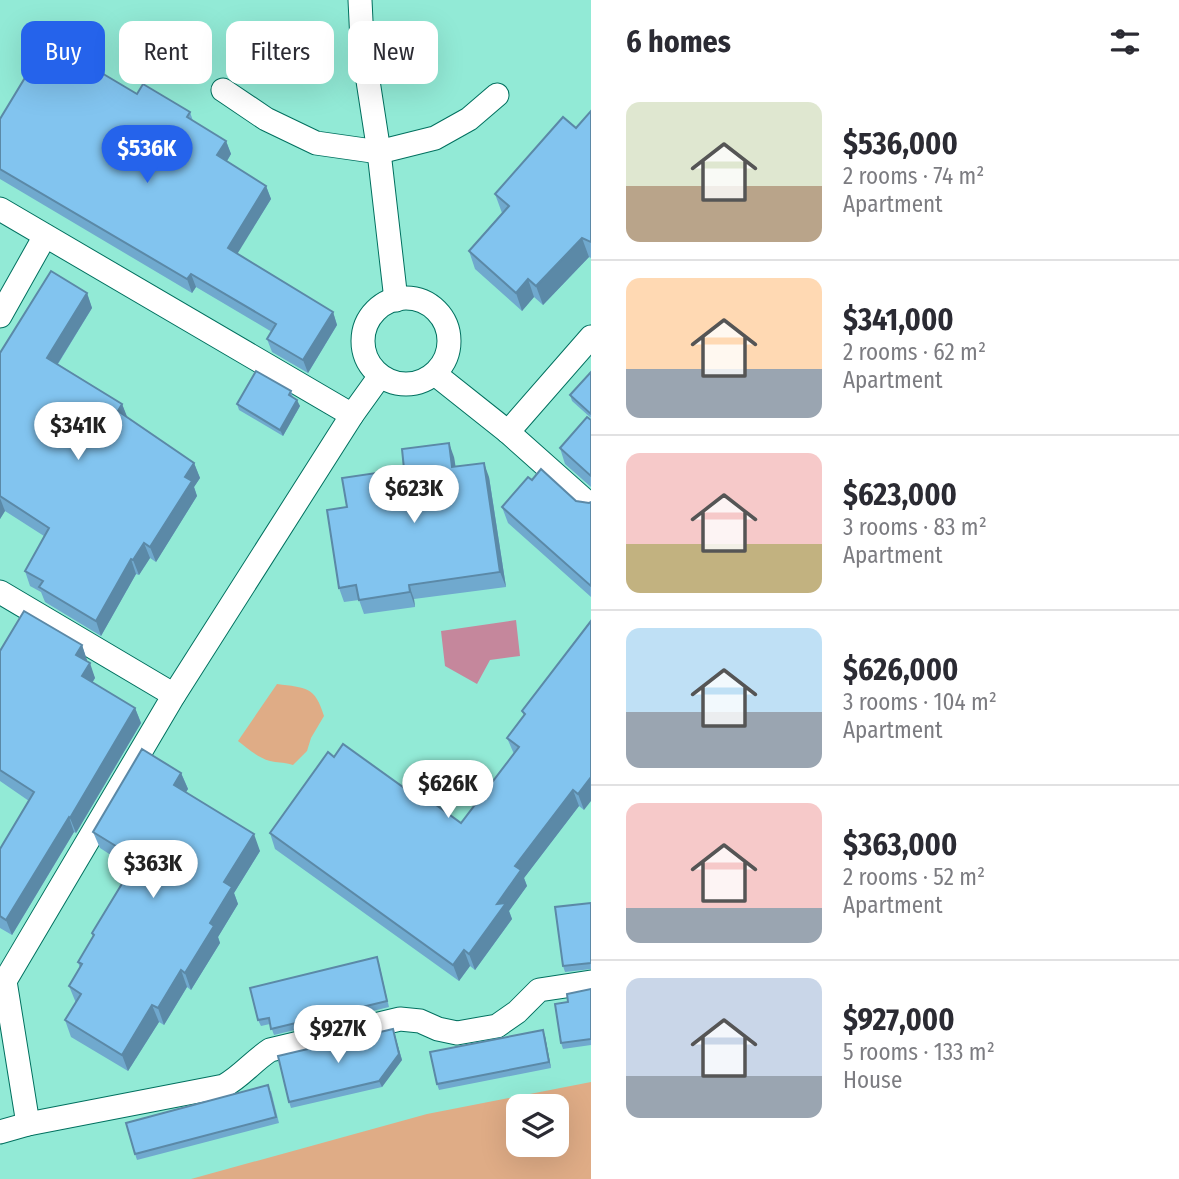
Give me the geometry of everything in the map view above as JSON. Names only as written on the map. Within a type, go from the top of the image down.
[{"type":"lane","points":[[360,0],[362,41],[379,152],[396,300]]},
{"type":"lane","points":[[223,90],[266,119],[316,143],[379,152],[435,138],[469,119],[497,95]]},
{"type":"lane","points":[[0,209],[352,415]]},
{"type":"lane","points":[[0,316],[45,236]]},
{"type":"lane","points":[[416,299],[429,304],[439,313],[447,325],[450,337],[449,351],[435,374],[412,385],[398,384],[380,376],[367,359],[363,346],[368,320],[377,309],[396,300],[416,299]]},
{"type":"lane","points":[[508,432],[591,337]]},
{"type":"lane","points":[[435,374],[508,432],[591,506]]},
{"type":"lane","points":[[28,1124],[5,981],[174,695],[352,415],[380,376]]},
{"type":"lane","points":[[0,592],[174,695]]},
{"type":"lane","points":[[0,1132],[28,1124],[224,1086],[239,1078],[254,1060],[270,1050],[400,1019],[420,1021],[457,1033],[497,1026],[517,1012],[538,990],[591,982]]},
{"type":"shaded area","points":[[516,620],[520,656],[490,660],[477,684],[445,666],[441,631]]},
{"type":"shaded area","points":[[277,684],[308,690],[317,699],[324,716],[307,751],[293,765],[266,760],[238,741]]},
{"type":"shaded area","points":[[591,1082],[591,1179],[191,1179],[427,1114],[506,1099],[506,1157],[569,1157],[569,1094],[530,1094]]},
{"type":"building","points":[[105,75],[137,94],[143,84],[190,112],[187,117],[226,141],[217,155],[266,186],[228,248],[333,312],[303,360],[267,339],[276,324],[191,274],[187,279],[0,169],[0,119],[21,84],[105,84]]},
{"type":"building","points":[[591,111],[591,242],[582,238],[536,286],[528,279],[516,293],[469,251],[509,206],[495,194],[563,117],[576,128]]},
{"type":"building","points":[[51,271],[87,293],[47,358],[122,404],[118,411],[194,463],[185,477],[192,481],[150,547],[144,543],[133,560],[131,559],[96,621],[39,587],[43,581],[25,571],[49,528],[0,496],[0,353]]},
{"type":"building","points":[[256,371],[291,391],[289,395],[297,400],[280,430],[237,404]]},
{"type":"building","points":[[591,372],[591,414],[570,395]]},
{"type":"building","points":[[587,417],[591,420],[591,476],[560,448]]},
{"type":"building","points":[[449,443],[452,467],[484,463],[500,572],[409,585],[410,592],[359,600],[356,585],[339,588],[327,510],[347,507],[342,478],[404,469],[402,449]]},
{"type":"building","points":[[541,469],[576,501],[591,502],[591,586],[502,507],[528,477],[532,480]]},
{"type":"building","points":[[24,611],[82,645],[76,655],[90,663],[82,676],[135,708],[6,920],[0,916],[0,849],[34,792],[0,770],[0,651]]},
{"type":"building","points":[[591,621],[591,777],[578,794],[573,790],[515,866],[521,870],[497,904],[506,903],[469,954],[464,950],[453,965],[270,833],[328,752],[334,757],[343,744],[403,787],[406,783],[461,823],[519,747],[507,738],[525,714],[522,711]]},
{"type":"building","points":[[142,749],[181,773],[174,785],[254,834],[224,882],[232,887],[210,923],[214,926],[185,973],[181,970],[158,1008],[152,1005],[122,1055],[65,1020],[81,994],[69,986],[82,964],[78,962],[94,935],[92,933],[137,859],[93,832]]},
{"type":"building","points":[[591,903],[591,963],[563,966],[555,907]]},
{"type":"building","points":[[377,957],[387,1001],[271,1029],[269,1018],[258,1020],[250,988]]},
{"type":"building","points":[[591,989],[591,1039],[561,1043],[555,1004],[568,1002],[567,994]]},
{"type":"building","points":[[393,1029],[399,1054],[379,1081],[289,1102],[278,1056]]},
{"type":"building","points":[[543,1030],[549,1062],[437,1084],[430,1052]]},
{"type":"building","points":[[268,1085],[276,1117],[135,1154],[126,1123]]}]
